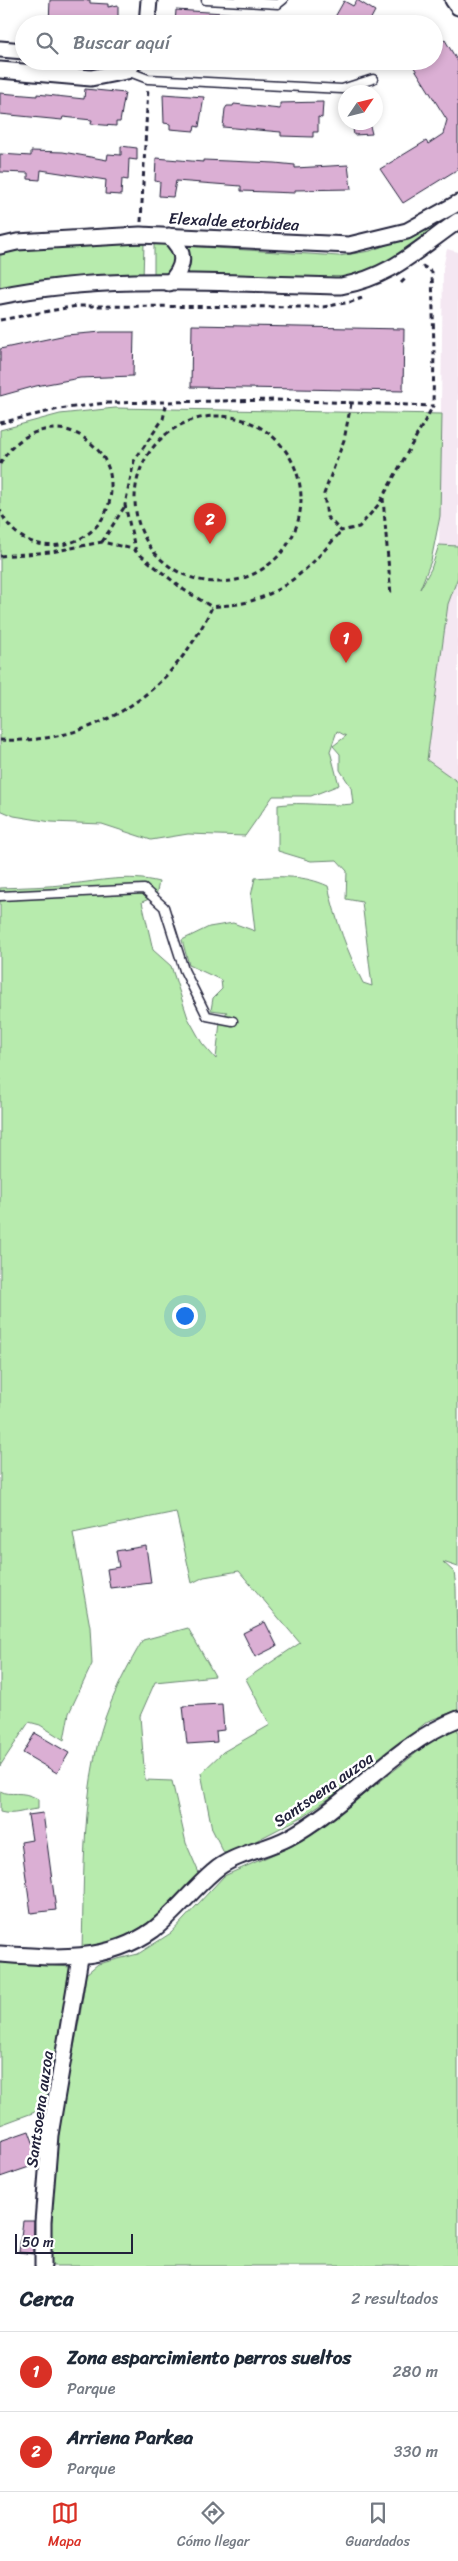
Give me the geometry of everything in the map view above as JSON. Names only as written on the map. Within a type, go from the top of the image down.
[{"type":"street","points":[[148,15],[149,0]]},
{"type":"street","points":[[453,0],[458,7]]},
{"type":"street","points":[[0,49],[15,50]]},
{"type":"street","points":[[0,70],[91,78],[118,70]]},
{"type":"street","name":"Elexalde etorbidea","points":[[0,246],[17,242],[140,235],[349,245],[407,231],[458,203]]},
{"type":"street","points":[[0,296],[43,287],[169,283],[340,286],[380,275],[400,265],[418,249],[458,221]]},
{"type":"street","points":[[169,236],[179,246],[183,260],[179,273],[169,283]]},
{"type":"street","name":"Santsoena auzoa","points":[[0,1954],[80,1958],[112,1951],[152,1930],[213,1872],[228,1861],[288,1838],[342,1800],[435,1727],[458,1719]]},
{"type":"street","name":"Santsoena auzoa","points":[[43,2266],[43,2222],[50,2135],[80,1958]]},
{"type":"lane","points":[[206,0],[278,4],[283,0]]},
{"type":"lane","points":[[136,70],[148,79],[342,89],[373,79]]},
{"type":"lane","points":[[0,896],[144,889],[164,907],[184,970],[207,1016],[233,1021]]},
{"type":"path","points":[[140,235],[148,79]]},
{"type":"path","points":[[0,556],[51,552],[102,542],[133,549],[184,590],[212,607],[254,600],[291,582],[316,561],[341,531],[359,527],[383,497],[433,406],[432,272],[420,264],[414,270]]},
{"type":"path","points":[[401,283],[408,276]]},
{"type":"path","points":[[0,320],[77,306],[124,304],[269,308],[323,307],[351,302],[366,296]]},
{"type":"path","points":[[0,423],[77,407],[105,404],[277,400],[433,406]]},
{"type":"path","points":[[102,542],[125,505],[134,461],[163,420],[167,402]]},
{"type":"path","points":[[341,531],[327,517],[324,494],[344,440],[351,404]]},
{"type":"path","points":[[214,416],[237,417],[259,427],[278,440],[291,460],[299,482],[301,505],[296,528],[286,547],[272,563],[232,581],[210,582],[170,567],[154,552],[143,533],[136,512],[136,490],[141,468],[152,447],[170,431],[190,420],[214,416]]},
{"type":"path","points":[[0,464],[9,448],[25,436],[40,430],[57,428],[74,432],[88,440],[106,462],[111,477],[112,493],[109,509],[101,522],[84,538],[65,546],[47,546],[30,541],[15,532],[0,510]]},
{"type":"path","points":[[383,497],[391,596]]},
{"type":"path","points":[[125,505],[136,552]]},
{"type":"path","points":[[0,740],[20,741],[54,736],[90,726],[122,711],[150,692],[174,670],[190,649],[212,607]]},
{"type":"shaded area","points":[[447,249],[458,252],[458,546],[439,545],[443,268]]},
{"type":"shaded area","points":[[458,577],[458,782],[427,760],[448,604]]},
{"type":"green space","points":[[432,228],[420,243],[379,268],[330,282],[154,277],[154,244],[339,256],[370,251]]},
{"type":"green space","points":[[144,244],[143,279],[62,279],[0,289],[0,254],[54,246]]},
{"type":"green space","points":[[115,408],[442,414],[440,516],[431,561],[420,589],[431,569],[439,545],[458,546],[458,577],[448,604],[427,760],[458,782],[458,1567],[443,1562],[454,1572],[456,1587],[458,1710],[428,1721],[340,1791],[302,1817],[238,1850],[224,1853],[212,1829],[201,1773],[223,1752],[270,1725],[246,1679],[300,1643],[239,1571],[204,1577],[192,1583],[176,1512],[73,1533],[90,1627],[92,1664],[69,1713],[64,1740],[40,1725],[29,1722],[0,1766],[0,888],[53,886],[125,878],[159,882],[156,896],[142,902],[153,950],[171,966],[188,1018],[202,1043],[216,1059],[220,1022],[227,1012],[211,1010],[213,998],[222,989],[221,980],[189,965],[182,940],[209,927],[233,923],[255,931],[251,896],[255,878],[292,877],[319,882],[328,886],[338,924],[352,959],[363,983],[372,986],[362,902],[346,899],[347,871],[337,860],[311,861],[278,851],[278,805],[353,804],[351,787],[340,770],[340,754],[333,746],[346,736],[337,731],[330,751],[339,785],[311,796],[273,796],[245,836],[188,834],[151,840],[102,824],[51,822],[14,816],[0,810],[0,430],[60,414]]},
{"type":"green space","points":[[188,1628],[215,1676],[155,1682],[140,1716],[145,1780],[172,1781],[186,1843],[199,1873],[174,1900],[148,1923],[118,1939],[82,1949],[84,1862],[88,1802],[97,1744],[105,1718],[122,1678],[143,1640]]},
{"type":"green space","points":[[458,1728],[458,2266],[51,2266],[52,2216],[57,2149],[86,1974],[98,1964],[138,1954],[171,1933],[224,1876],[292,1846],[321,1828],[434,1739]]},
{"type":"green space","points":[[0,1791],[32,1796],[38,1799],[38,1809],[14,1813],[0,1812]]},
{"type":"green space","points":[[0,1961],[70,1967],[46,2108],[0,2125]]},
{"type":"building","points":[[50,0],[90,0],[90,3],[108,4],[108,7],[118,5],[118,15],[49,15]]},
{"type":"building","points":[[357,0],[375,11],[373,15],[336,15],[344,1],[353,6]]},
{"type":"building","points":[[176,10],[240,14],[240,15],[176,15]]},
{"type":"building","points":[[445,40],[458,62],[458,169],[403,203],[380,169],[426,141],[428,144],[443,134],[447,120],[416,70],[443,70],[443,41]]},
{"type":"building","points":[[85,89],[125,93],[120,122],[116,122],[116,126],[91,124],[92,120],[63,117],[62,120],[0,114],[0,93],[37,96],[37,94],[84,99]]},
{"type":"building","points":[[163,94],[204,97],[199,127],[195,126],[194,131],[170,129],[170,124],[164,123]]},
{"type":"building","points":[[323,102],[322,118],[318,117],[318,132],[313,132],[313,137],[281,136],[281,132],[223,127],[225,109],[227,106],[233,106],[234,104],[280,109],[280,103]]},
{"type":"building","points":[[353,130],[371,130],[372,134],[354,135]]},
{"type":"building","points":[[121,146],[137,148],[137,160],[129,159],[128,180],[122,179],[121,195],[105,194],[106,180],[41,170],[40,180],[28,179],[28,173],[0,172],[0,154],[31,156],[31,151],[63,152],[107,160],[108,154],[121,155]]},
{"type":"building","points":[[156,158],[203,162],[203,160],[275,163],[295,165],[295,168],[348,165],[351,189],[295,190],[295,193],[241,191],[241,186],[176,181],[173,197],[159,196],[160,182],[155,181]]},
{"type":"building","points":[[192,325],[404,329],[403,391],[191,387]]},
{"type":"building","points":[[134,332],[133,376],[80,378],[36,386],[0,396],[0,349],[66,335]]},
{"type":"building","points":[[146,1546],[151,1583],[110,1588],[107,1569],[119,1567],[116,1551]]},
{"type":"building","points":[[265,1622],[277,1646],[255,1657],[243,1633]]},
{"type":"building","points":[[222,1704],[224,1730],[216,1731],[217,1742],[187,1744],[183,1706]]},
{"type":"building","points":[[35,1733],[69,1753],[57,1773],[23,1753]]},
{"type":"building","points":[[43,1813],[56,1910],[31,1913],[21,1842],[32,1840],[28,1815]]},
{"type":"building","points":[[29,2131],[39,2159],[38,2164],[0,2177],[0,2141]]},
{"type":"building","points":[[23,2221],[34,2221],[33,2254],[19,2252]]},
{"type":"place","name":"Arriena Parkea","points":[[210,544]]},
{"type":"place","name":"Zona esparcimiento perros sueltos","points":[[346,663]]}]
